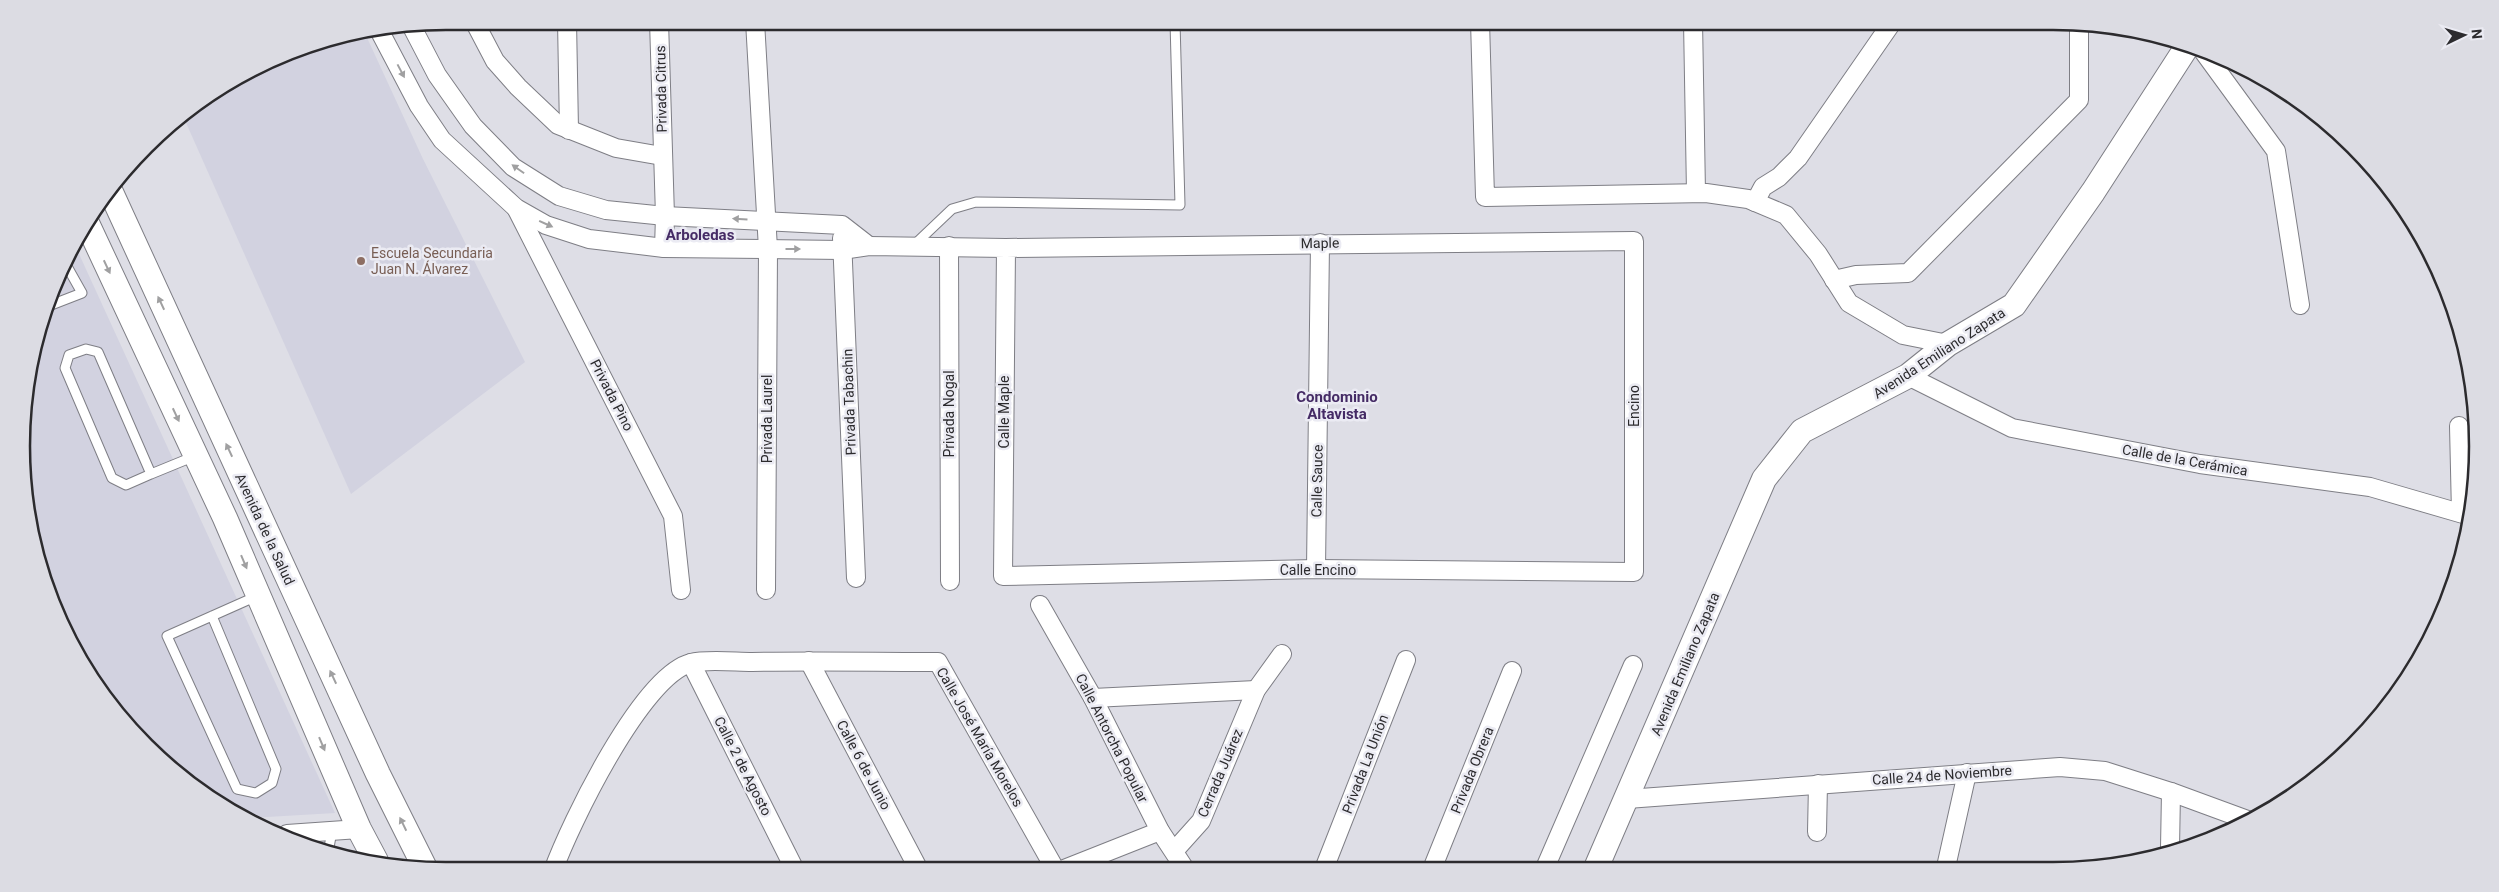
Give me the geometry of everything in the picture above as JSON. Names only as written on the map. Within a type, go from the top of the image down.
[{"type":"street","points":[[479,30],[501,68],[558,125],[616,148],[662,156]]},
{"type":"street","points":[[567,30],[569,130]]},
{"type":"street","name":"Privada Citrus","points":[[659,30],[665,216],[664,248]]},
{"type":"street","points":[[755,30],[766,221]]},
{"type":"street","points":[[1480,30],[1485,197],[1696,194],[1748,199],[1786,215],[1818,254],[1849,303],[1903,335],[1948,344]]},
{"type":"street","points":[[1693,30],[1696,194]]},
{"type":"street","points":[[1755,202],[1763,187],[1779,177],[1798,158],[1887,30]]},
{"type":"street","points":[[1834,280],[1856,275],[1908,274],[2079,100],[2079,31]]},
{"type":"street","points":[[414,32],[437,75],[474,126],[513,167],[560,196],[606,210],[665,216],[842,226],[869,246]]},
{"type":"street","points":[[382,35],[419,106],[442,140],[516,208]]},
{"type":"street","name":"Avenida Emiliano Zapata","points":[[1599,862],[1764,479],[1802,431],[1908,376],[1948,344],[2014,305],[2093,192],[2184,51]]},
{"type":"street","points":[[2211,61],[2276,151],[2300,305]]},
{"type":"street","name":"Avenida de la Salud","points":[[113,197],[374,765],[422,861]]},
{"type":"street","name":"Maple","points":[[516,208],[546,225],[589,239],[664,248],[842,250],[869,246],[1006,248],[1320,242],[1634,241]]},
{"type":"street","name":"Privada Pino","points":[[516,208],[673,516],[681,590]]},
{"type":"street","name":"Privada Laurel","points":[[766,221],[768,249],[766,590]]},
{"type":"street","name":"Privada Tabachin","points":[[842,226],[856,578]]},
{"type":"street","points":[[91,231],[258,595],[358,829],[372,855]]},
{"type":"street","name":"Encino","points":[[1634,241],[1634,572]]},
{"type":"street","name":"Calle Sauce","points":[[1316,569],[1320,242]]},
{"type":"street","name":"Privada Nogal","points":[[949,246],[950,581]]},
{"type":"street","name":"Calle Maple","points":[[1003,576],[1006,248]]},
{"type":"street","name":"Calle de la Cerámica","points":[[1908,376],[2012,428],[2200,464],[2370,487],[2463,514]]},
{"type":"street","points":[[2459,426],[2465,501]]},
{"type":"street","name":"Calle Encino","points":[[1003,576],[1316,569],[1634,572]]},
{"type":"street","name":"Calle Antorcha Popular","points":[[1040,605],[1093,698],[1160,831],[1175,850],[1181,862]]},
{"type":"street","name":"Cerrada Juárez","points":[[1175,850],[1201,820],[1256,690],[1282,654]]},
{"type":"street","name":"Privada La Unión","points":[[1327,862],[1406,660]]},
{"type":"street","name":"Calle José María Morelos","points":[[691,663],[809,661],[938,662],[1051,862]]},
{"type":"street","name":"Calle 6 de Junio","points":[[809,661],[915,862]]},
{"type":"street","points":[[557,862],[588,791],[647,698],[659,684],[691,663]]},
{"type":"street","name":"Calle 2 de Agosto","points":[[691,663],[791,862]]},
{"type":"street","points":[[1548,862],[1633,665]]},
{"type":"street","name":"Privada Obrera","points":[[1435,862],[1512,671]]},
{"type":"street","points":[[1093,698],[1256,690]]},
{"type":"street","name":"Calle 24 de Noviembre","points":[[1626,799],[2060,767],[2105,771],[2171,792],[2237,819]]},
{"type":"street","points":[[1947,862],[1968,774]]},
{"type":"street","points":[[1817,832],[1818,784]]},
{"type":"street","points":[[2170,845],[2171,792]]},
{"type":"street","points":[[296,833],[358,829]]},
{"type":"street","points":[[1082,862],[1160,831]]},
{"type":"lane","points":[[912,246],[952,209],[976,202],[1180,205],[1175,30]]},
{"type":"lane","points":[[55,303],[82,293],[69,270]]},
{"type":"lane","points":[[152,474],[98,352],[86,349],[69,355],[65,368],[112,478],[126,485],[195,456]]},
{"type":"lane","points":[[212,616],[276,769],[272,783],[256,793],[237,788],[167,636],[258,595]]},
{"type":"lane","points":[[329,845],[332,831]]},
{"type":"shaded area","name":"Escuela Secundaria Juan N. Álvarez","points":[[367,38],[423,159],[525,362],[351,494],[186,122],[215,100],[262,73],[312,52]]},
{"type":"shaded area","points":[[78,252],[335,813],[259,818],[215,792],[172,759],[133,720],[100,677],[73,630],[52,580],[44,554],[34,500],[30,446],[34,392],[44,338],[52,312]]},
{"type":"place","name":"Escuela Secundaria Juan N. Álvarez","points":[[361,261]]},
{"type":"district","name":"Arboledas","points":[[700,235]]},
{"type":"district","name":"Condominio Altavista","points":[[1337,406]]}]
